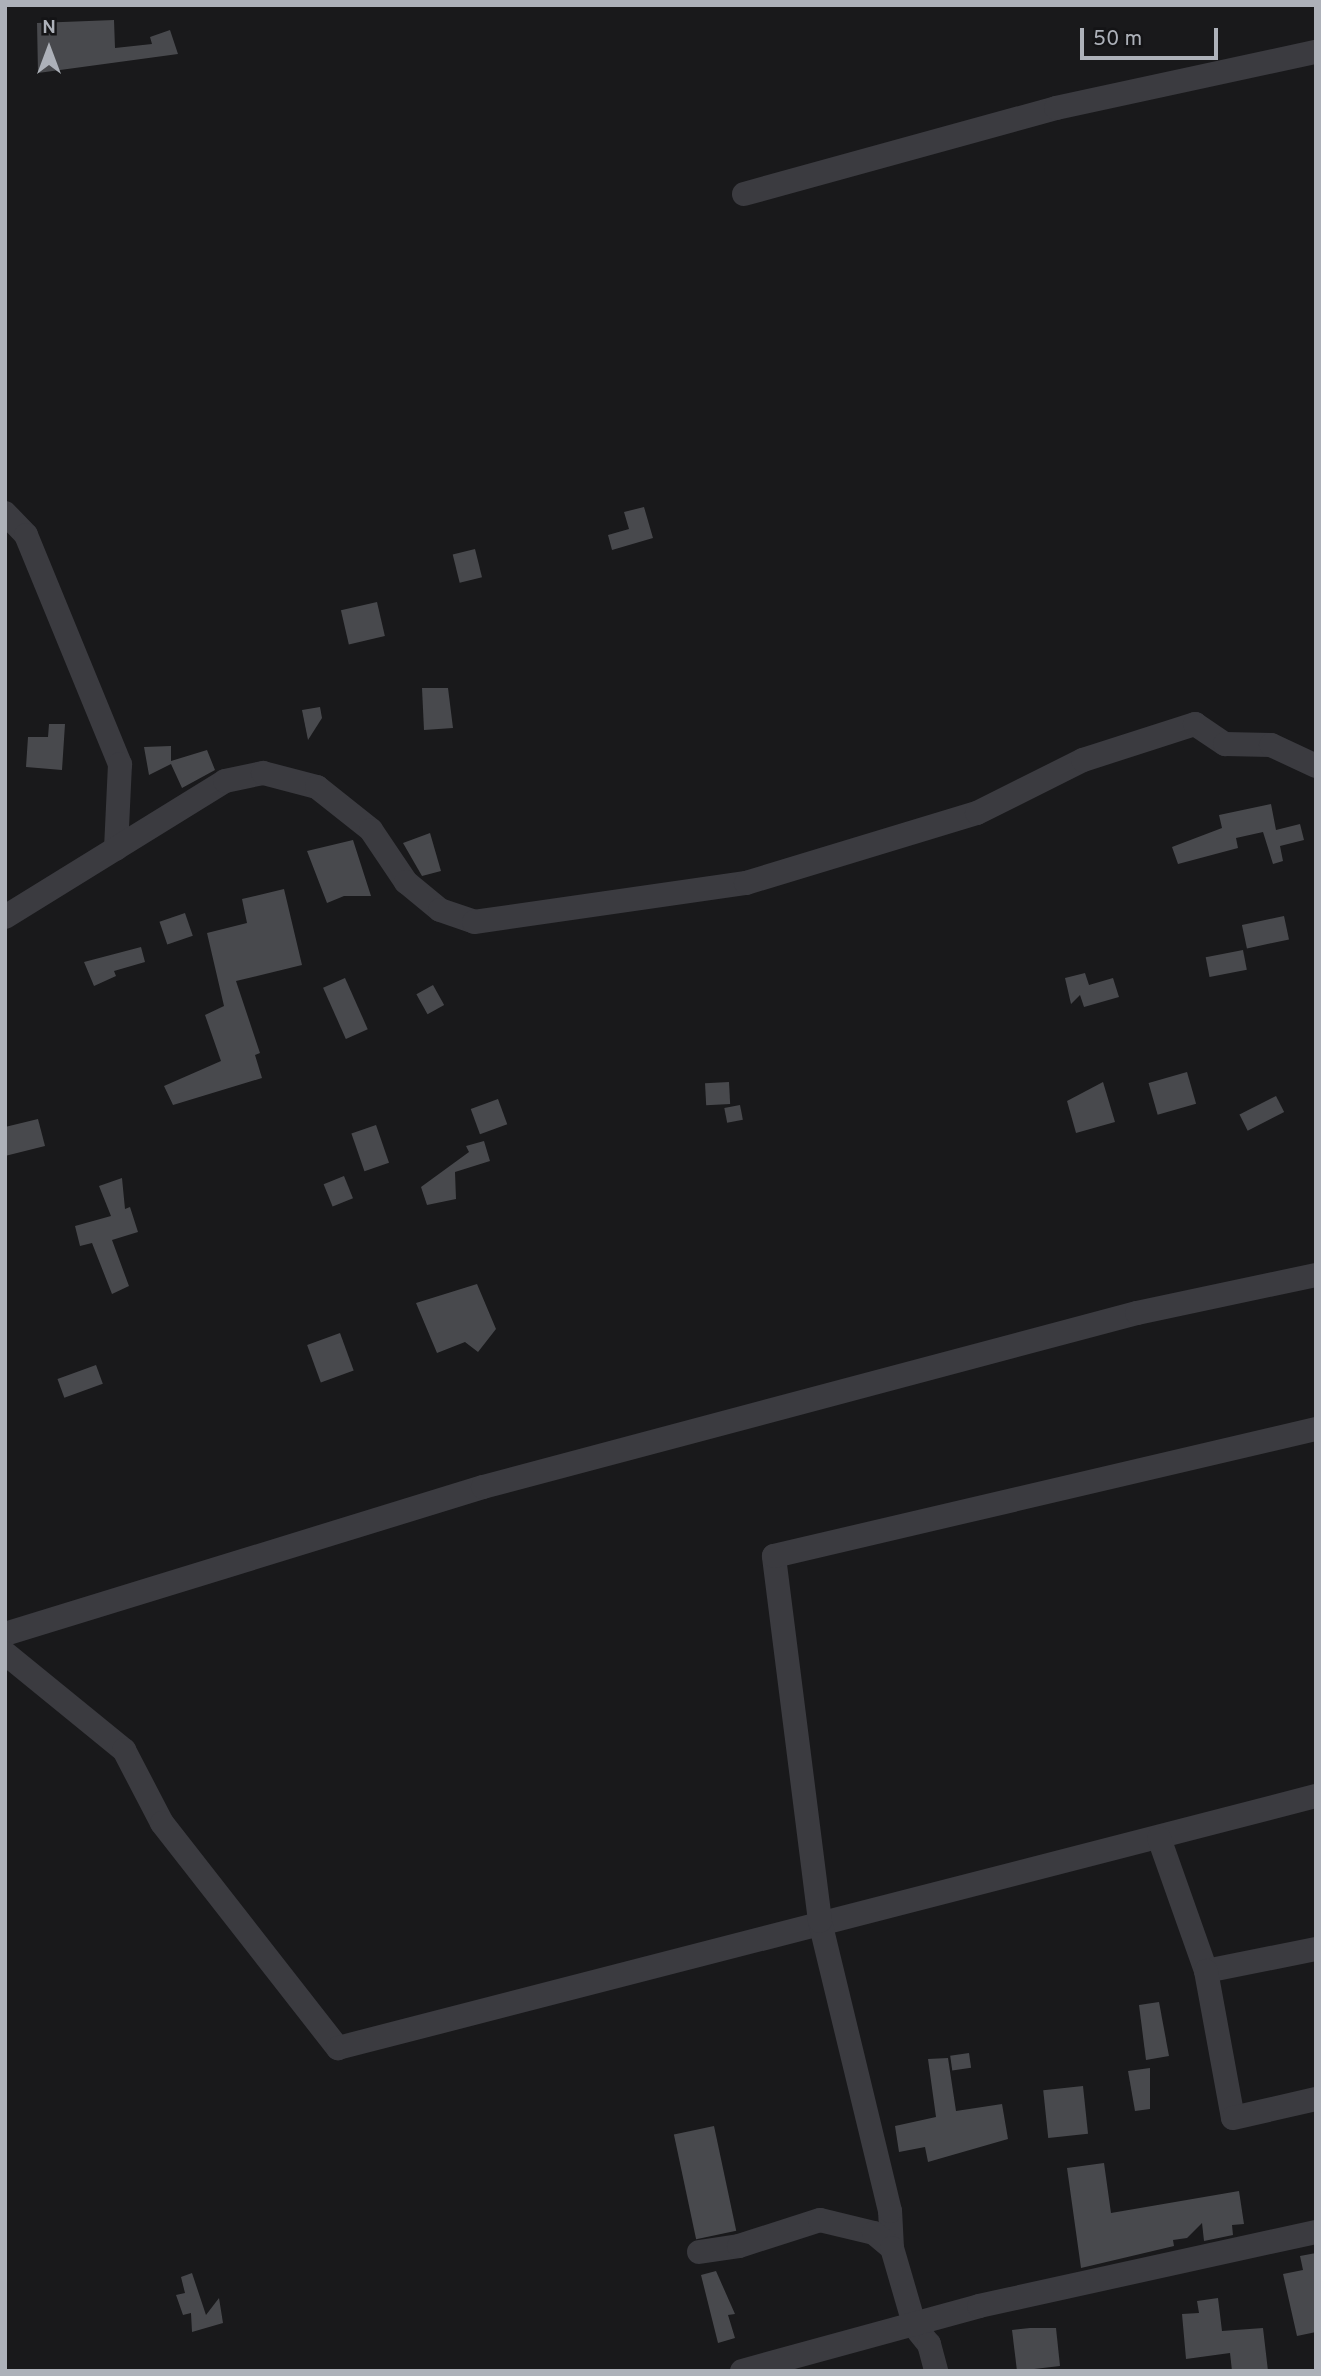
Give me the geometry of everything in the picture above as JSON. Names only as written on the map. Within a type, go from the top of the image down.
[{"type":"street","points":[[744,194],[1056,108],[1316,52]]},
{"type":"street","points":[[5,513],[26,535],[120,764],[116,849]]},
{"type":"street","points":[[5,917],[225,781],[263,772],[317,787],[371,830],[405,882],[440,910],[474,922],[746,883],[976,813],[1083,760],[1195,724],[1225,744],[1271,744],[1316,766]]},
{"type":"street","points":[[5,1634],[483,1487],[1137,1313],[1316,1275]]},
{"type":"street","points":[[936,2371],[929,2344],[915,2327],[891,2248],[890,2211],[820,1921],[774,1556],[1316,1429]]},
{"type":"street","points":[[5,1653],[124,1750],[162,1823],[338,2048],[820,1921],[1159,1838],[1316,1796]]},
{"type":"street","points":[[1159,1838],[1206,1971],[1233,2118],[1316,2099]]},
{"type":"street","points":[[1206,1971],[1316,1949]]},
{"type":"street","points":[[699,2252],[739,2246],[820,2220],[850,2223],[891,2248]]},
{"type":"street","points":[[742,2371],[915,2327],[979,2306],[1316,2232]]},
{"type":"building","points":[[114,20],[115,48],[152,44],[150,37],[170,30],[178,54],[38,73],[37,23]]},
{"type":"building","points":[[644,507],[653,538],[612,550],[608,535],[629,529],[624,512]]},
{"type":"building","points":[[475,549],[482,577],[460,583],[453,555]]},
{"type":"building","points":[[377,602],[385,636],[349,644],[341,610]]},
{"type":"building","points":[[422,688],[448,688],[453,728],[424,730]]},
{"type":"building","points":[[320,707],[322,718],[308,740],[302,710]]},
{"type":"building","points":[[49,724],[65,724],[62,770],[26,767],[28,737],[48,737]]},
{"type":"building","points":[[171,746],[171,761],[207,750],[215,770],[182,788],[171,764],[149,775],[144,747]]},
{"type":"building","points":[[1271,804],[1276,830],[1300,824],[1304,840],[1280,846],[1283,861],[1273,864],[1263,832],[1236,838],[1238,848],[1178,864],[1172,847],[1222,828],[1219,815]]},
{"type":"building","points":[[430,833],[441,871],[422,876],[403,843]]},
{"type":"building","points":[[353,840],[371,896],[344,896],[327,903],[307,851]]},
{"type":"building","points":[[284,889],[302,965],[236,981],[260,1053],[255,1055],[262,1078],[173,1105],[164,1086],[221,1061],[205,1015],[224,1006],[207,933],[247,923],[242,899]]},
{"type":"building","points":[[185,913],[193,936],[167,944],[159,922]]},
{"type":"building","points":[[1284,916],[1289,939],[1247,948],[1242,925]]},
{"type":"building","points":[[141,947],[145,962],[114,971],[116,976],[94,986],[84,962]]},
{"type":"building","points":[[1243,950],[1247,970],[1210,977],[1206,957]]},
{"type":"building","points":[[1085,973],[1089,985],[1113,978],[1119,997],[1084,1007],[1080,995],[1071,1004],[1065,978]]},
{"type":"building","points":[[345,978],[368,1029],[346,1039],[323,988]]},
{"type":"building","points":[[433,985],[444,1005],[428,1014],[416,994]]},
{"type":"building","points":[[1187,1072],[1196,1104],[1158,1115],[1149,1083]]},
{"type":"building","points":[[729,1082],[730,1104],[706,1105],[705,1083]]},
{"type":"building","points":[[1103,1082],[1115,1122],[1076,1133],[1067,1101]]},
{"type":"building","points":[[1276,1096],[1284,1112],[1248,1131],[1239,1115]]},
{"type":"building","points":[[498,1099],[507,1124],[480,1134],[471,1109]]},
{"type":"building","points":[[740,1105],[743,1120],[727,1123],[724,1108]]},
{"type":"building","points":[[38,1119],[45,1146],[5,1156],[5,1127]]},
{"type":"building","points":[[376,1125],[389,1163],[364,1171],[351,1133]]},
{"type":"building","points":[[484,1141],[490,1161],[455,1172],[456,1199],[427,1205],[421,1187],[469,1152],[466,1146]]},
{"type":"building","points":[[344,1176],[353,1198],[333,1206],[324,1184]]},
{"type":"building","points":[[122,1178],[125,1209],[130,1207],[138,1232],[112,1240],[129,1286],[112,1294],[92,1243],[80,1246],[75,1226],[111,1216],[99,1186]]},
{"type":"building","points":[[477,1284],[496,1329],[478,1352],[465,1342],[437,1353],[416,1303]]},
{"type":"building","points":[[340,1333],[354,1371],[321,1383],[307,1345]]},
{"type":"building","points":[[96,1365],[103,1384],[64,1398],[57,1379]]},
{"type":"building","points":[[1159,2002],[1169,2056],[1146,2060],[1139,2005]]},
{"type":"building","points":[[969,2053],[971,2068],[952,2070],[950,2056]]},
{"type":"building","points":[[948,2058],[956,2111],[1002,2104],[1008,2139],[928,2162],[925,2147],[899,2152],[895,2126],[936,2117],[928,2059]]},
{"type":"building","points":[[1150,2068],[1150,2109],[1135,2111],[1128,2071]]},
{"type":"building","points":[[1083,2086],[1088,2134],[1048,2138],[1043,2090]]},
{"type":"building","points":[[714,2126],[736,2231],[696,2239],[674,2135]]},
{"type":"building","points":[[1104,2163],[1111,2213],[1239,2191],[1244,2224],[1232,2225],[1233,2235],[1204,2241],[1202,2223],[1187,2238],[1173,2240],[1174,2246],[1081,2268],[1067,2168]]},
{"type":"building","points":[[1316,2253],[1316,2332],[1297,2336],[1283,2274],[1303,2270],[1300,2256]]},
{"type":"building","points":[[716,2271],[735,2314],[728,2315],[735,2338],[718,2343],[701,2275]]},
{"type":"building","points":[[192,2273],[206,2315],[219,2298],[223,2323],[192,2332],[191,2313],[183,2315],[176,2295],[185,2293],[181,2277]]},
{"type":"building","points":[[1218,2298],[1222,2331],[1263,2328],[1268,2371],[1232,2371],[1230,2353],[1186,2359],[1182,2314],[1199,2313],[1197,2301]]},
{"type":"building","points":[[1056,2328],[1060,2366],[1017,2371],[1012,2330]]}]
